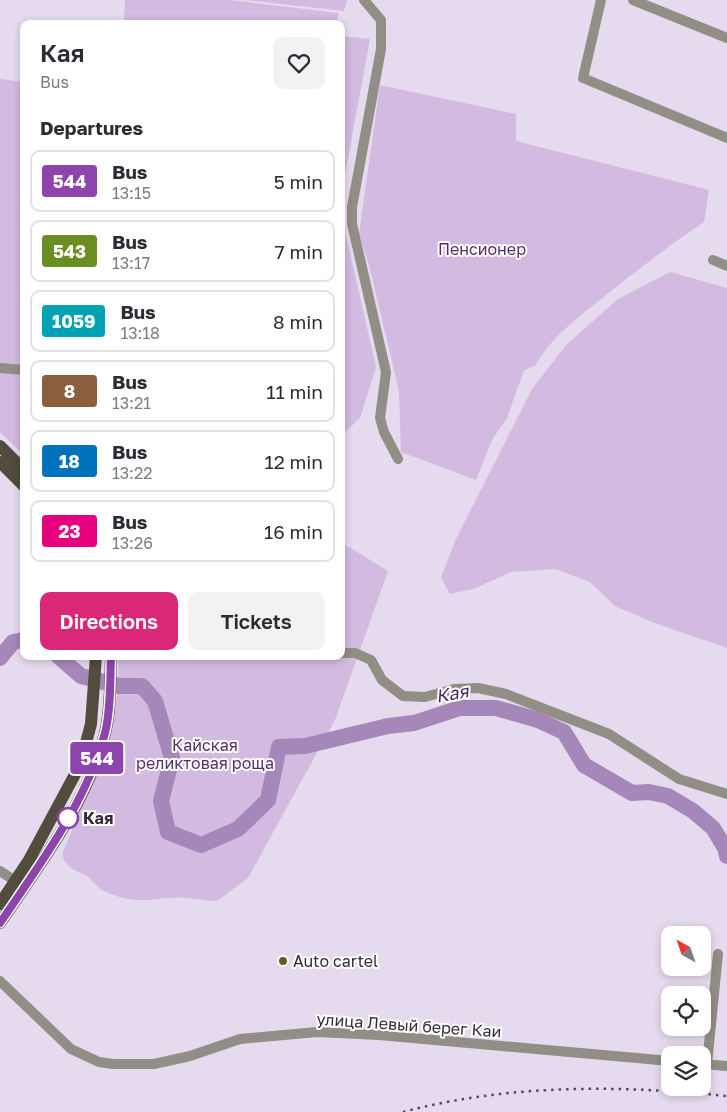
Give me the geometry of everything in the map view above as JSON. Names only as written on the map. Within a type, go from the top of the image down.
[{"type":"main road","points":[[3,454],[20,467]]},
{"type":"main road","points":[[3,454],[20,480]]},
{"type":"main road","points":[[0,923],[80,765],[91,724],[96,660]]},
{"type":"main road","points":[[0,904],[20,884],[61,831],[80,795],[106,731],[111,660]]},
{"type":"street","points":[[364,0],[380,20],[381,48],[352,207],[352,224],[386,372],[380,418],[384,432],[398,459]]},
{"type":"street","points":[[601,0],[583,78],[727,138]]},
{"type":"street","points":[[634,0],[727,38]]},
{"type":"street","points":[[713,260],[727,266]]},
{"type":"street","points":[[0,368],[20,370]]},
{"type":"street","points":[[345,653],[355,653],[371,660],[382,680],[403,696],[425,697],[454,689],[478,688],[506,694],[609,734],[679,779],[727,794]]},
{"type":"street","points":[[0,871],[20,884]]},
{"type":"street","points":[[707,1046],[718,954]]},
{"type":"street","name":"улица Левый берег Каи","points":[[0,981],[71,1049],[99,1062],[126,1065],[154,1064],[190,1056],[240,1040],[318,1032],[379,1035],[661,1060]]},
{"type":"street","points":[[711,1065],[727,1066]]},
{"type":"green space","points":[[125,0],[229,0],[338,13],[337,20],[124,20]]},
{"type":"green space","points":[[245,0],[347,0],[344,11]]},
{"type":"green space","points":[[345,36],[370,39],[345,174]]},
{"type":"green space","points":[[0,79],[20,82],[20,451],[0,432]]},
{"type":"green space","name":"Пенсионер","points":[[380,85],[516,114],[516,141],[709,190],[704,222],[657,255],[579,316],[551,344],[535,366],[524,370],[507,418],[492,440],[476,480],[401,452],[399,391],[369,265],[359,234]]},
{"type":"green space","points":[[345,231],[376,367],[360,418],[345,432]]},
{"type":"green space","points":[[670,272],[727,288],[727,648],[652,622],[615,606],[590,582],[555,569],[511,572],[473,589],[450,594],[441,578],[456,539],[532,389],[566,345],[618,299]]},
{"type":"green space","name":"Кайская реликтовая роща","points":[[345,544],[388,571],[335,720],[248,878],[217,901],[178,897],[150,900],[122,898],[103,891],[88,877],[66,864],[64,860],[63,852],[108,743],[119,686],[118,660],[345,660]]},
{"type":"waterway","name":"Кая","points":[[0,658],[13,642],[20,641]]},
{"type":"waterway","name":"Кая","points":[[63,660],[81,676],[119,686],[142,686],[155,701],[172,758],[161,801],[168,832],[201,845],[238,829],[268,800],[279,747],[305,746],[388,726],[414,723],[460,708],[496,708],[538,720],[564,732],[584,765],[632,793],[649,792],[668,796],[693,811],[713,828],[725,848],[727,856]]},
{"type":"railway","points":[[403,1112],[483,1096],[564,1089],[646,1090],[727,1096]]},
{"type":"bus line","name":"544","points":[[0,923],[61,831],[80,795],[97,756],[106,731],[111,660]]},
{"type":"place","name":"Кая","points":[[68,818]]},
{"type":"place","name":"Auto cartel","points":[[283,961]]}]
